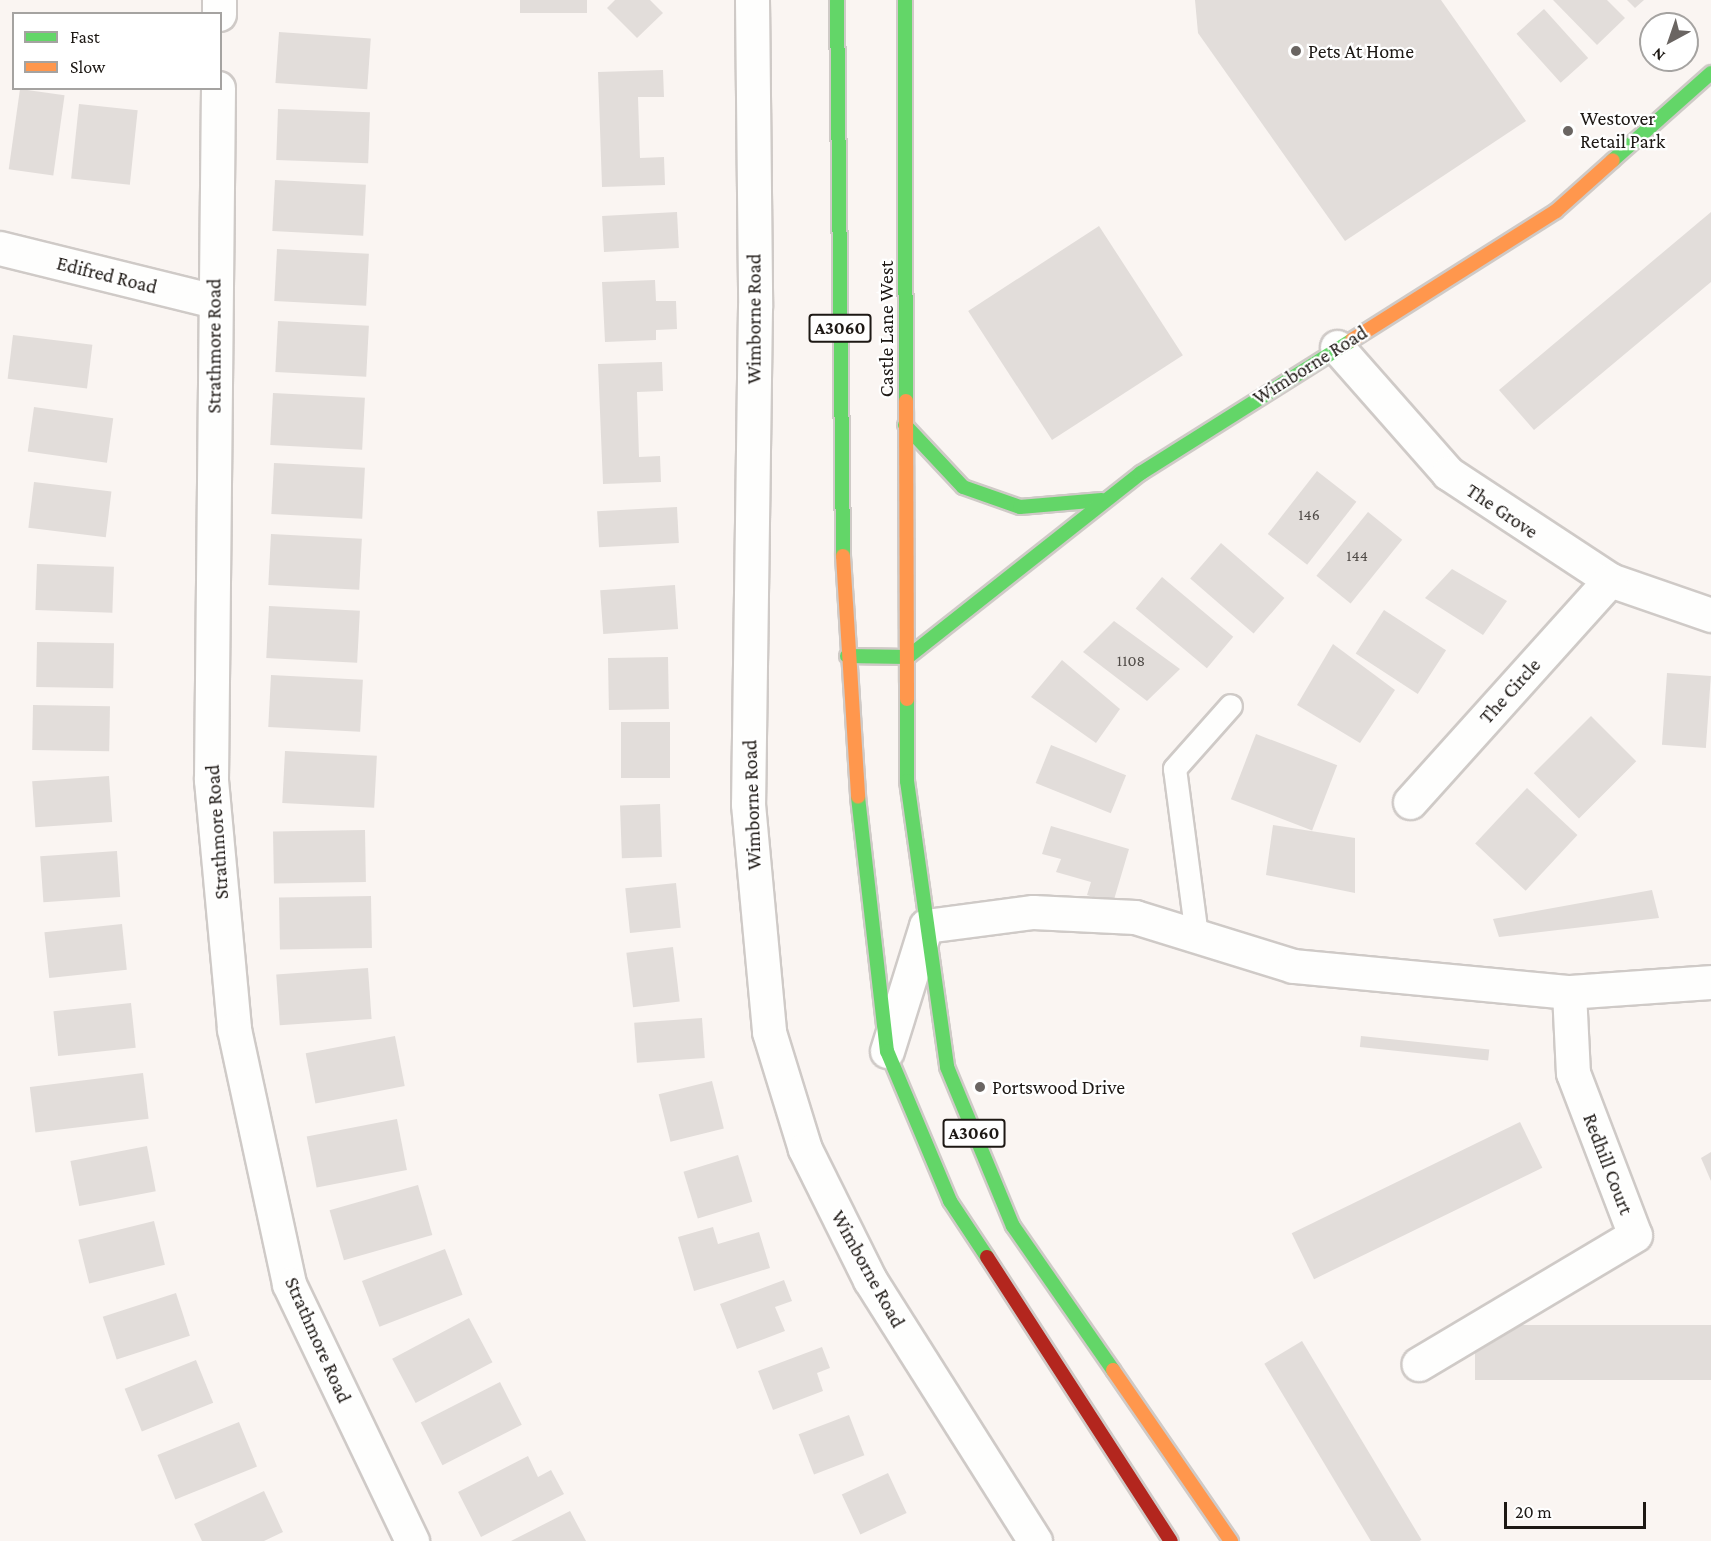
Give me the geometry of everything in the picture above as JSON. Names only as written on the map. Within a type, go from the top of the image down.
[{"type":"main road","name":"A3060","points":[[837,0],[847,656],[887,1051],[950,1201],[1171,1541]]},
{"type":"main road","name":"Castle Lane West","points":[[905,0],[905,425],[908,657]]},
{"type":"main road","name":"Wimborne Road","points":[[908,657],[1102,500],[1337,347],[1556,211],[1711,73]]},
{"type":"main road","points":[[905,425],[963,486],[1020,507],[1102,500]]},
{"type":"main road","points":[[847,656],[908,657]]},
{"type":"main road","name":"A3060","points":[[908,657],[907,781],[947,1067],[1013,1226],[1231,1541]]},
{"type":"street","name":"Wimborne Road","points":[[752,0],[755,307],[748,804],[769,1032],[805,1149],[870,1280],[1035,1541]]},
{"type":"street","name":"Strathmore Road","points":[[218,90],[214,302],[211,780],[234,1029],[289,1284],[412,1541]]},
{"type":"street","name":"Edifred Road","points":[[0,248],[214,302]]},
{"type":"street","name":"The Grove","points":[[1337,347],[1448,473],[1610,580],[1711,615]]},
{"type":"street","name":"The Circle","points":[[1410,802],[1610,580]]},
{"type":"street","points":[[887,1051],[926,926],[1033,912],[1136,916],[1293,966],[1528,992],[1569,992],[1711,982]]},
{"type":"street","name":"Redhill Court","points":[[1419,1364],[1635,1235],[1573,1073],[1569,992]]},
{"type":"lane","points":[[1197,936],[1175,769],[1231,706]]},
{"type":"building","points":[[520,0],[587,0],[587,13],[520,13]]},
{"type":"building","points":[[615,0],[650,0],[663,13],[637,38],[607,8]]},
{"type":"building","points":[[1195,0],[1441,0],[1526,121],[1345,241],[1198,33]]},
{"type":"building","points":[[1553,0],[1607,0],[1625,18],[1597,45]]},
{"type":"building","points":[[1627,0],[1644,0],[1635,8]]},
{"type":"building","points":[[1544,9],[1588,58],[1561,83],[1517,34]]},
{"type":"building","points":[[279,32],[371,38],[367,89],[275,83]]},
{"type":"building","points":[[663,70],[664,97],[638,97],[640,158],[664,157],[665,185],[602,187],[598,72]]},
{"type":"building","points":[[20,90],[65,95],[53,175],[9,169]]},
{"type":"building","points":[[79,104],[138,110],[130,185],[71,179]]},
{"type":"building","points":[[278,109],[370,112],[368,163],[276,160]]},
{"type":"building","points":[[275,180],[366,185],[363,236],[272,231]]},
{"type":"building","points":[[677,212],[679,248],[604,252],[602,216]]},
{"type":"building","points":[[1711,212],[1711,282],[1534,430],[1499,390]]},
{"type":"building","points":[[1099,226],[1183,355],[1052,440],[968,311]]},
{"type":"building","points":[[277,249],[369,254],[366,306],[274,301]]},
{"type":"building","points":[[655,280],[656,301],[676,301],[677,329],[656,330],[656,340],[605,342],[602,282]]},
{"type":"building","points":[[278,321],[369,326],[366,377],[275,372]]},
{"type":"building","points":[[13,335],[92,345],[87,388],[8,379]]},
{"type":"building","points":[[662,362],[663,391],[637,392],[639,457],[660,456],[661,482],[603,484],[598,364]]},
{"type":"building","points":[[273,393],[365,398],[362,450],[270,445]]},
{"type":"building","points":[[34,407],[113,418],[107,463],[28,452]]},
{"type":"building","points":[[274,463],[365,468],[362,519],[271,514]]},
{"type":"building","points":[[1317,471],[1356,502],[1307,565],[1268,534]]},
{"type":"building","points":[[34,482],[111,492],[106,537],[28,528]]},
{"type":"building","points":[[677,507],[679,543],[599,547],[597,511]]},
{"type":"building","points":[[1368,512],[1402,540],[1351,603],[1316,576]]},
{"type":"building","points":[[271,534],[362,539],[359,590],[268,585]]},
{"type":"building","points":[[1221,543],[1284,598],[1254,634],[1190,578]]},
{"type":"building","points":[[37,564],[114,567],[112,613],[35,610]]},
{"type":"building","points":[[1452,569],[1507,601],[1483,635],[1425,598]]},
{"type":"building","points":[[1162,577],[1233,637],[1207,668],[1136,608]]},
{"type":"building","points":[[675,585],[678,629],[603,634],[600,590]]},
{"type":"building","points":[[269,606],[360,611],[357,663],[266,658]]},
{"type":"building","points":[[1384,610],[1446,650],[1418,694],[1356,654]]},
{"type":"building","points":[[1114,621],[1180,669],[1147,701],[1083,652]]},
{"type":"building","points":[[37,642],[114,643],[113,688],[36,687]]},
{"type":"building","points":[[1333,644],[1395,690],[1360,743],[1297,705]]},
{"type":"building","points":[[668,657],[669,709],[609,710],[608,658]]},
{"type":"building","points":[[1062,660],[1120,709],[1096,743],[1031,697]]},
{"type":"building","points":[[1667,673],[1711,676],[1706,748],[1662,745]]},
{"type":"building","points":[[271,675],[363,680],[360,732],[268,727]]},
{"type":"building","points":[[33,705],[110,706],[109,751],[32,750]]},
{"type":"building","points":[[1591,716],[1636,761],[1579,819],[1534,773]]},
{"type":"building","points":[[621,722],[670,722],[670,778],[621,778]]},
{"type":"building","points":[[1256,734],[1337,765],[1312,831],[1231,799]]},
{"type":"building","points":[[1051,745],[1126,775],[1111,813],[1036,783]]},
{"type":"building","points":[[285,751],[377,756],[374,808],[282,803]]},
{"type":"building","points":[[109,776],[112,822],[35,827],[32,781]]},
{"type":"building","points":[[1527,788],[1577,835],[1526,891],[1475,844]]},
{"type":"building","points":[[660,804],[662,857],[622,858],[620,805]]},
{"type":"building","points":[[1273,825],[1355,838],[1355,893],[1266,875]]},
{"type":"building","points":[[1051,826],[1129,849],[1113,903],[1087,895],[1091,882],[1056,872],[1061,859],[1042,854]]},
{"type":"building","points":[[365,830],[366,882],[274,884],[273,832]]},
{"type":"building","points":[[117,851],[120,897],[43,902],[40,856]]},
{"type":"building","points":[[676,883],[681,928],[630,933],[625,888]]},
{"type":"building","points":[[1652,890],[1659,918],[1499,937],[1493,919]]},
{"type":"building","points":[[371,896],[372,948],[280,950],[279,898]]},
{"type":"building","points":[[122,924],[127,970],[49,978],[44,932]]},
{"type":"building","points":[[673,947],[680,1002],[633,1007],[626,953]]},
{"type":"building","points":[[368,968],[372,1019],[280,1025],[276,974]]},
{"type":"building","points":[[131,1003],[136,1048],[58,1056],[53,1011]]},
{"type":"building","points":[[702,1018],[705,1058],[637,1063],[634,1023]]},
{"type":"building","points":[[395,1036],[405,1086],[315,1103],[306,1053]]},
{"type":"building","points":[[1361,1036],[1489,1049],[1488,1060],[1360,1047]]},
{"type":"building","points":[[143,1073],[149,1119],[35,1133],[30,1087]]},
{"type":"building","points":[[712,1081],[724,1129],[670,1142],[659,1094]]},
{"type":"building","points":[[397,1119],[407,1170],[317,1188],[307,1137]]},
{"type":"building","points":[[1520,1122],[1542,1168],[1314,1279],[1292,1233]]},
{"type":"building","points":[[147,1146],[156,1191],[79,1206],[70,1161]]},
{"type":"building","points":[[1711,1152],[1711,1181],[1701,1158]]},
{"type":"building","points":[[738,1155],[752,1202],[698,1219],[683,1172]]},
{"type":"building","points":[[418,1185],[432,1235],[344,1260],[330,1210]]},
{"type":"building","points":[[154,1221],[165,1265],[89,1284],[78,1240]]},
{"type":"building","points":[[713,1227],[718,1244],[759,1232],[770,1268],[694,1291],[678,1237]]},
{"type":"building","points":[[445,1249],[463,1295],[379,1327],[362,1281]]},
{"type":"building","points":[[784,1280],[792,1301],[775,1307],[785,1331],[737,1349],[720,1304]]},
{"type":"building","points":[[176,1293],[190,1336],[117,1360],[103,1317]]},
{"type":"building","points":[[469,1318],[492,1362],[416,1403],[392,1359]]},
{"type":"building","points":[[1475,1325],[1711,1325],[1711,1380],[1475,1380]]},
{"type":"building","points":[[1302,1341],[1421,1540],[1371,1541],[1264,1364]]},
{"type":"building","points":[[822,1347],[830,1368],[817,1373],[823,1391],[773,1410],[758,1371]]},
{"type":"building","points":[[196,1360],[213,1403],[142,1431],[125,1389]]},
{"type":"building","points":[[500,1382],[522,1425],[442,1465],[421,1422]]},
{"type":"building","points":[[849,1415],[864,1455],[814,1474],[799,1434]]},
{"type":"building","points":[[239,1422],[257,1467],[175,1499],[157,1455]]},
{"type":"building","points":[[528,1456],[538,1477],[551,1470],[564,1494],[481,1537],[458,1492]]},
{"type":"building","points":[[888,1473],[907,1513],[860,1534],[842,1495]]},
{"type":"building","points":[[264,1491],[283,1532],[264,1541],[202,1541],[194,1524]]},
{"type":"building","points":[[570,1511],[586,1541],[511,1541]]},
{"type":"traffic: fast","points":[[837,0],[843,556]]},
{"type":"traffic: fast","points":[[905,0],[906,401]]},
{"type":"traffic: fast","points":[[1613,160],[1711,73]]},
{"type":"traffic: fast","points":[[847,656],[908,657],[1141,473],[1352,340]]},
{"type":"traffic: fast","points":[[905,425],[963,487],[1020,507],[1102,500]]},
{"type":"traffic: fast","points":[[907,699],[907,781],[947,1067],[1013,1226],[1113,1370]]},
{"type":"traffic: fast","points":[[858,797],[887,1051],[950,1201],[987,1257]]},
{"type":"traffic: slow","points":[[1352,340],[1556,211],[1613,160]]},
{"type":"traffic: slow","points":[[906,401],[907,699]]},
{"type":"traffic: slow","points":[[843,556],[858,797]]},
{"type":"traffic: slow","points":[[1113,1370],[1231,1541]]},
{"type":"traffic: jam","points":[[987,1257],[1171,1541]]},
{"type":"place","name":"Pets At Home","points":[[1296,51]]},
{"type":"place","name":"Westover Retail Park","points":[[1568,131]]},
{"type":"place","name":"Portswood Drive","points":[[980,1087]]}]
